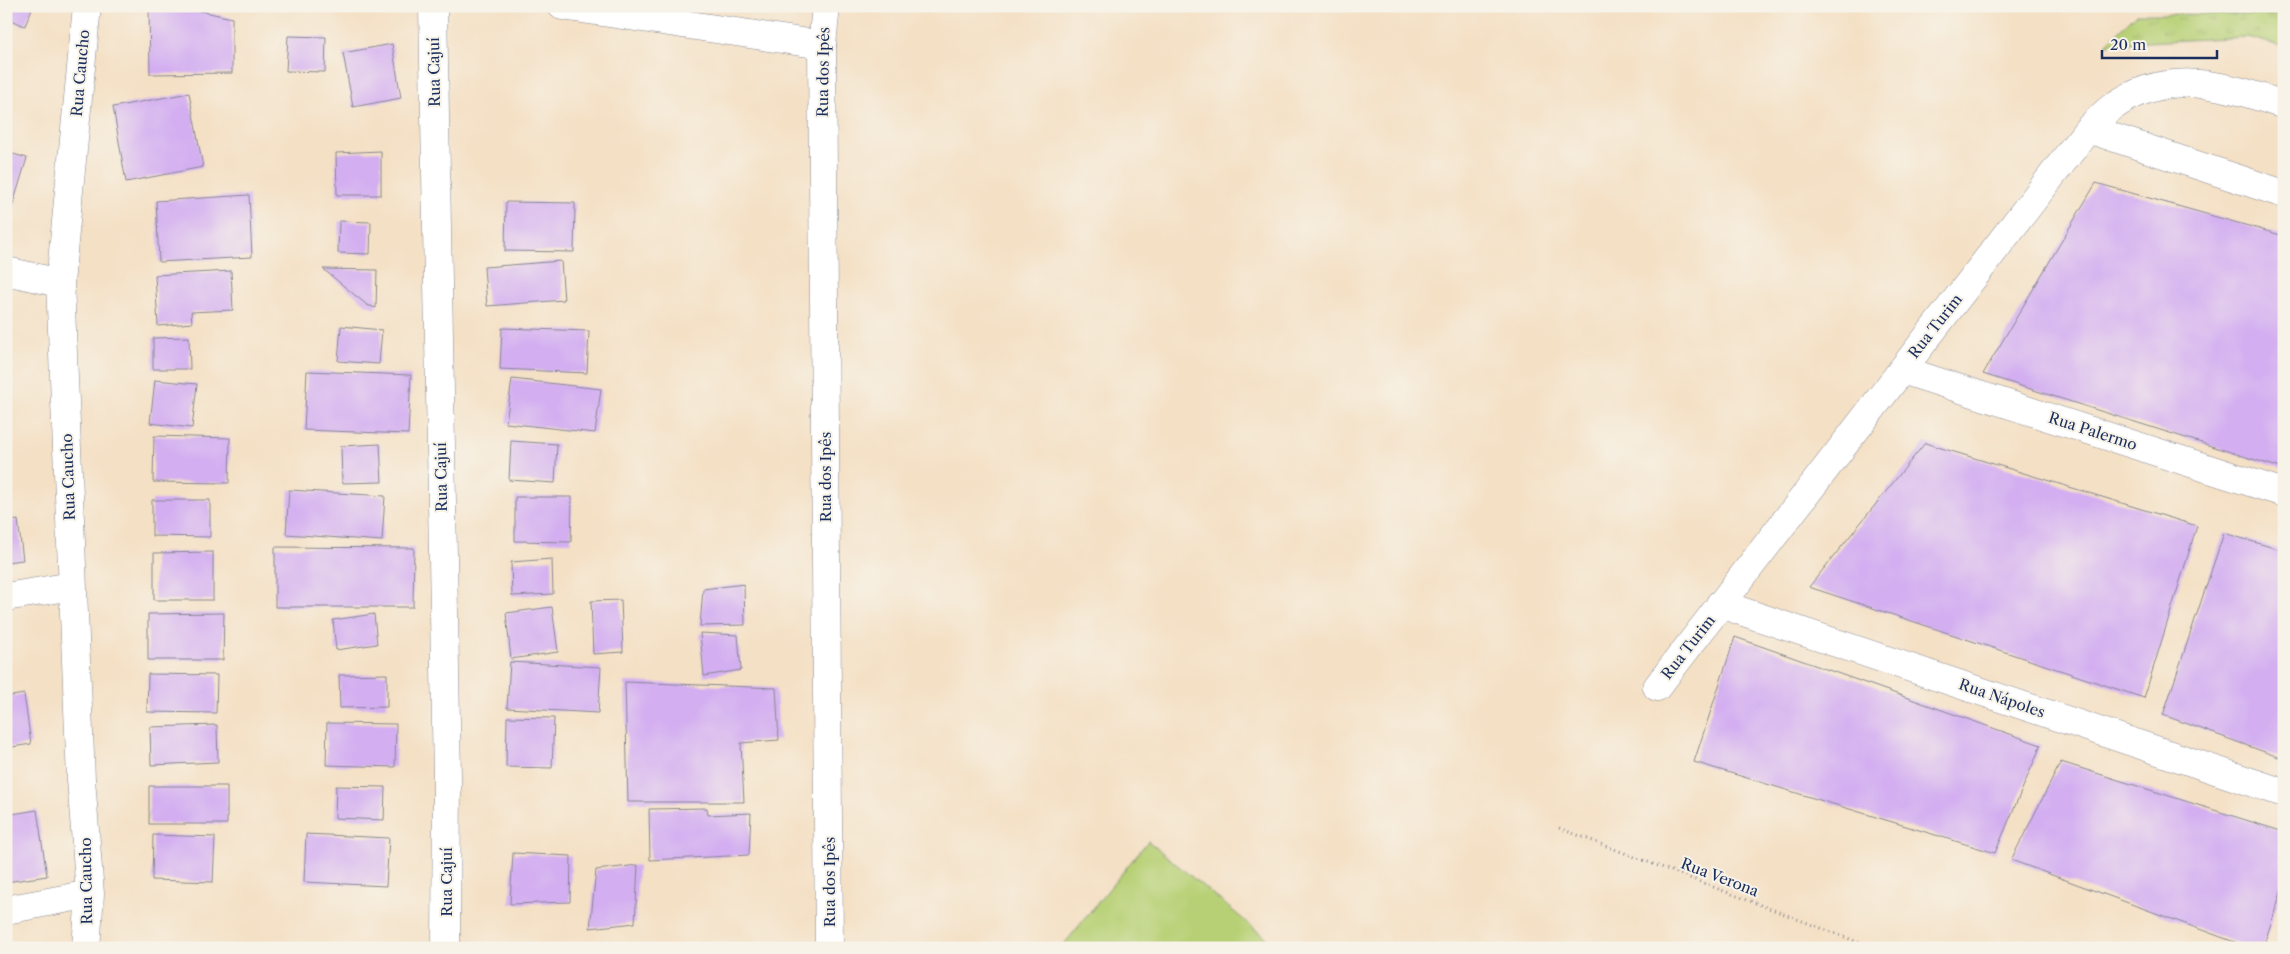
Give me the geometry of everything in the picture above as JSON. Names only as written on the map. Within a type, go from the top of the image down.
[{"type":"street","name":"Rua Caucho","points":[[86,6],[60,283],[81,779],[90,894],[86,948]]},
{"type":"street","name":"Rua Cajuí","points":[[433,6],[446,768],[446,948]]},
{"type":"street","points":[[562,6],[822,45]]},
{"type":"street","name":"Rua dos Ipês","points":[[826,6],[822,45],[829,948]]},
{"type":"street","name":"Rua Turim","points":[[1657,687],[2088,129],[2112,108],[2140,93],[2171,84],[2202,83],[2226,87],[2284,105]]},
{"type":"street","points":[[2088,129],[2284,194]]},
{"type":"street","points":[[6,271],[60,283]]},
{"type":"street","name":"Rua Palermo","points":[[1902,370],[2284,493]]},
{"type":"street","points":[[6,597],[72,586]]},
{"type":"street","name":"Rua Nápoles","points":[[1720,604],[2284,793]]},
{"type":"street","points":[[6,910],[90,894]]},
{"type":"path","name":"Rua Verona","points":[[1559,828],[1873,948]]},
{"type":"green space","points":[[2136,14],[2284,15],[2284,47],[2247,37],[2106,44]]},
{"type":"green space","points":[[1148,841],[1278,948],[1061,948]]},
{"type":"building","points":[[6,6],[33,6],[25,26],[6,18]]},
{"type":"building","points":[[149,6],[178,6],[232,18],[232,73],[150,74]]},
{"type":"building","points":[[288,36],[326,37],[325,72],[286,71]]},
{"type":"building","points":[[392,44],[401,98],[353,107],[343,53]]},
{"type":"building","points":[[189,93],[203,167],[126,182],[113,107]]},
{"type":"building","points":[[381,151],[381,195],[337,195],[336,153]]},
{"type":"building","points":[[6,152],[27,158],[7,224],[6,224]]},
{"type":"building","points":[[2096,183],[2284,236],[2284,469],[1983,374]]},
{"type":"building","points":[[249,195],[252,257],[159,262],[156,201]]},
{"type":"building","points":[[506,202],[575,203],[574,252],[505,251]]},
{"type":"building","points":[[339,221],[371,222],[370,254],[338,253]]},
{"type":"building","points":[[561,261],[564,300],[487,306],[484,267]]},
{"type":"building","points":[[323,269],[377,270],[376,308],[367,305]]},
{"type":"building","points":[[231,271],[233,310],[191,312],[192,323],[158,326],[155,275]]},
{"type":"building","points":[[341,326],[382,330],[379,364],[338,361]]},
{"type":"building","points":[[502,328],[589,331],[587,373],[500,369]]},
{"type":"building","points":[[189,337],[190,369],[153,369],[153,338]]},
{"type":"building","points":[[307,371],[411,375],[408,434],[304,430]]},
{"type":"building","points":[[512,379],[601,389],[595,433],[506,423]]},
{"type":"building","points":[[155,380],[197,384],[192,428],[150,423]]},
{"type":"building","points":[[154,436],[230,438],[229,483],[153,482]]},
{"type":"building","points":[[511,441],[557,444],[555,483],[509,480]]},
{"type":"building","points":[[1925,443],[2197,526],[2144,698],[1809,587]]},
{"type":"building","points":[[380,444],[382,482],[342,483],[341,446]]},
{"type":"building","points":[[289,490],[385,496],[382,541],[286,534]]},
{"type":"building","points":[[515,497],[572,497],[571,542],[515,541]]},
{"type":"building","points":[[152,500],[210,500],[210,537],[152,536]]},
{"type":"building","points":[[18,520],[23,560],[6,562],[6,522]]},
{"type":"building","points":[[2224,533],[2284,551],[2284,759],[2163,715]]},
{"type":"building","points":[[275,547],[414,548],[413,607],[275,607]]},
{"type":"building","points":[[213,552],[213,600],[154,600],[154,553]]},
{"type":"building","points":[[552,559],[553,594],[512,596],[511,562]]},
{"type":"building","points":[[744,584],[745,625],[700,626],[703,589]]},
{"type":"building","points":[[621,600],[623,652],[593,654],[591,601]]},
{"type":"building","points":[[552,607],[558,652],[511,659],[506,613]]},
{"type":"building","points":[[224,613],[223,660],[148,660],[148,614]]},
{"type":"building","points":[[374,614],[377,644],[336,650],[333,620]]},
{"type":"building","points":[[700,633],[738,635],[741,670],[704,676]]},
{"type":"building","points":[[1735,637],[2041,745],[1995,853],[1694,762]]},
{"type":"building","points":[[510,662],[601,667],[598,713],[507,708]]},
{"type":"building","points":[[148,674],[217,675],[216,713],[147,712]]},
{"type":"building","points":[[387,674],[387,707],[340,708],[339,675]]},
{"type":"building","points":[[625,682],[776,688],[779,740],[741,743],[744,802],[628,802]]},
{"type":"building","points":[[24,694],[31,744],[6,748],[6,697]]},
{"type":"building","points":[[507,717],[554,718],[552,768],[506,767]]},
{"type":"building","points":[[327,723],[396,724],[395,767],[326,765]]},
{"type":"building","points":[[217,725],[218,762],[151,765],[150,727]]},
{"type":"building","points":[[2061,762],[2284,832],[2284,883],[2263,948],[2251,948],[2011,860]]},
{"type":"building","points":[[149,786],[227,786],[227,824],[149,824]]},
{"type":"building","points":[[336,786],[385,787],[384,820],[335,818]]},
{"type":"building","points":[[707,808],[708,815],[751,813],[749,855],[650,860],[649,809]]},
{"type":"building","points":[[37,810],[47,876],[6,882],[6,815]]},
{"type":"building","points":[[306,834],[389,838],[386,886],[304,882]]},
{"type":"building","points":[[153,835],[215,837],[213,882],[152,880]]},
{"type":"building","points":[[513,853],[571,856],[570,902],[510,904]]},
{"type":"building","points":[[638,865],[635,923],[590,928],[596,870]]}]
